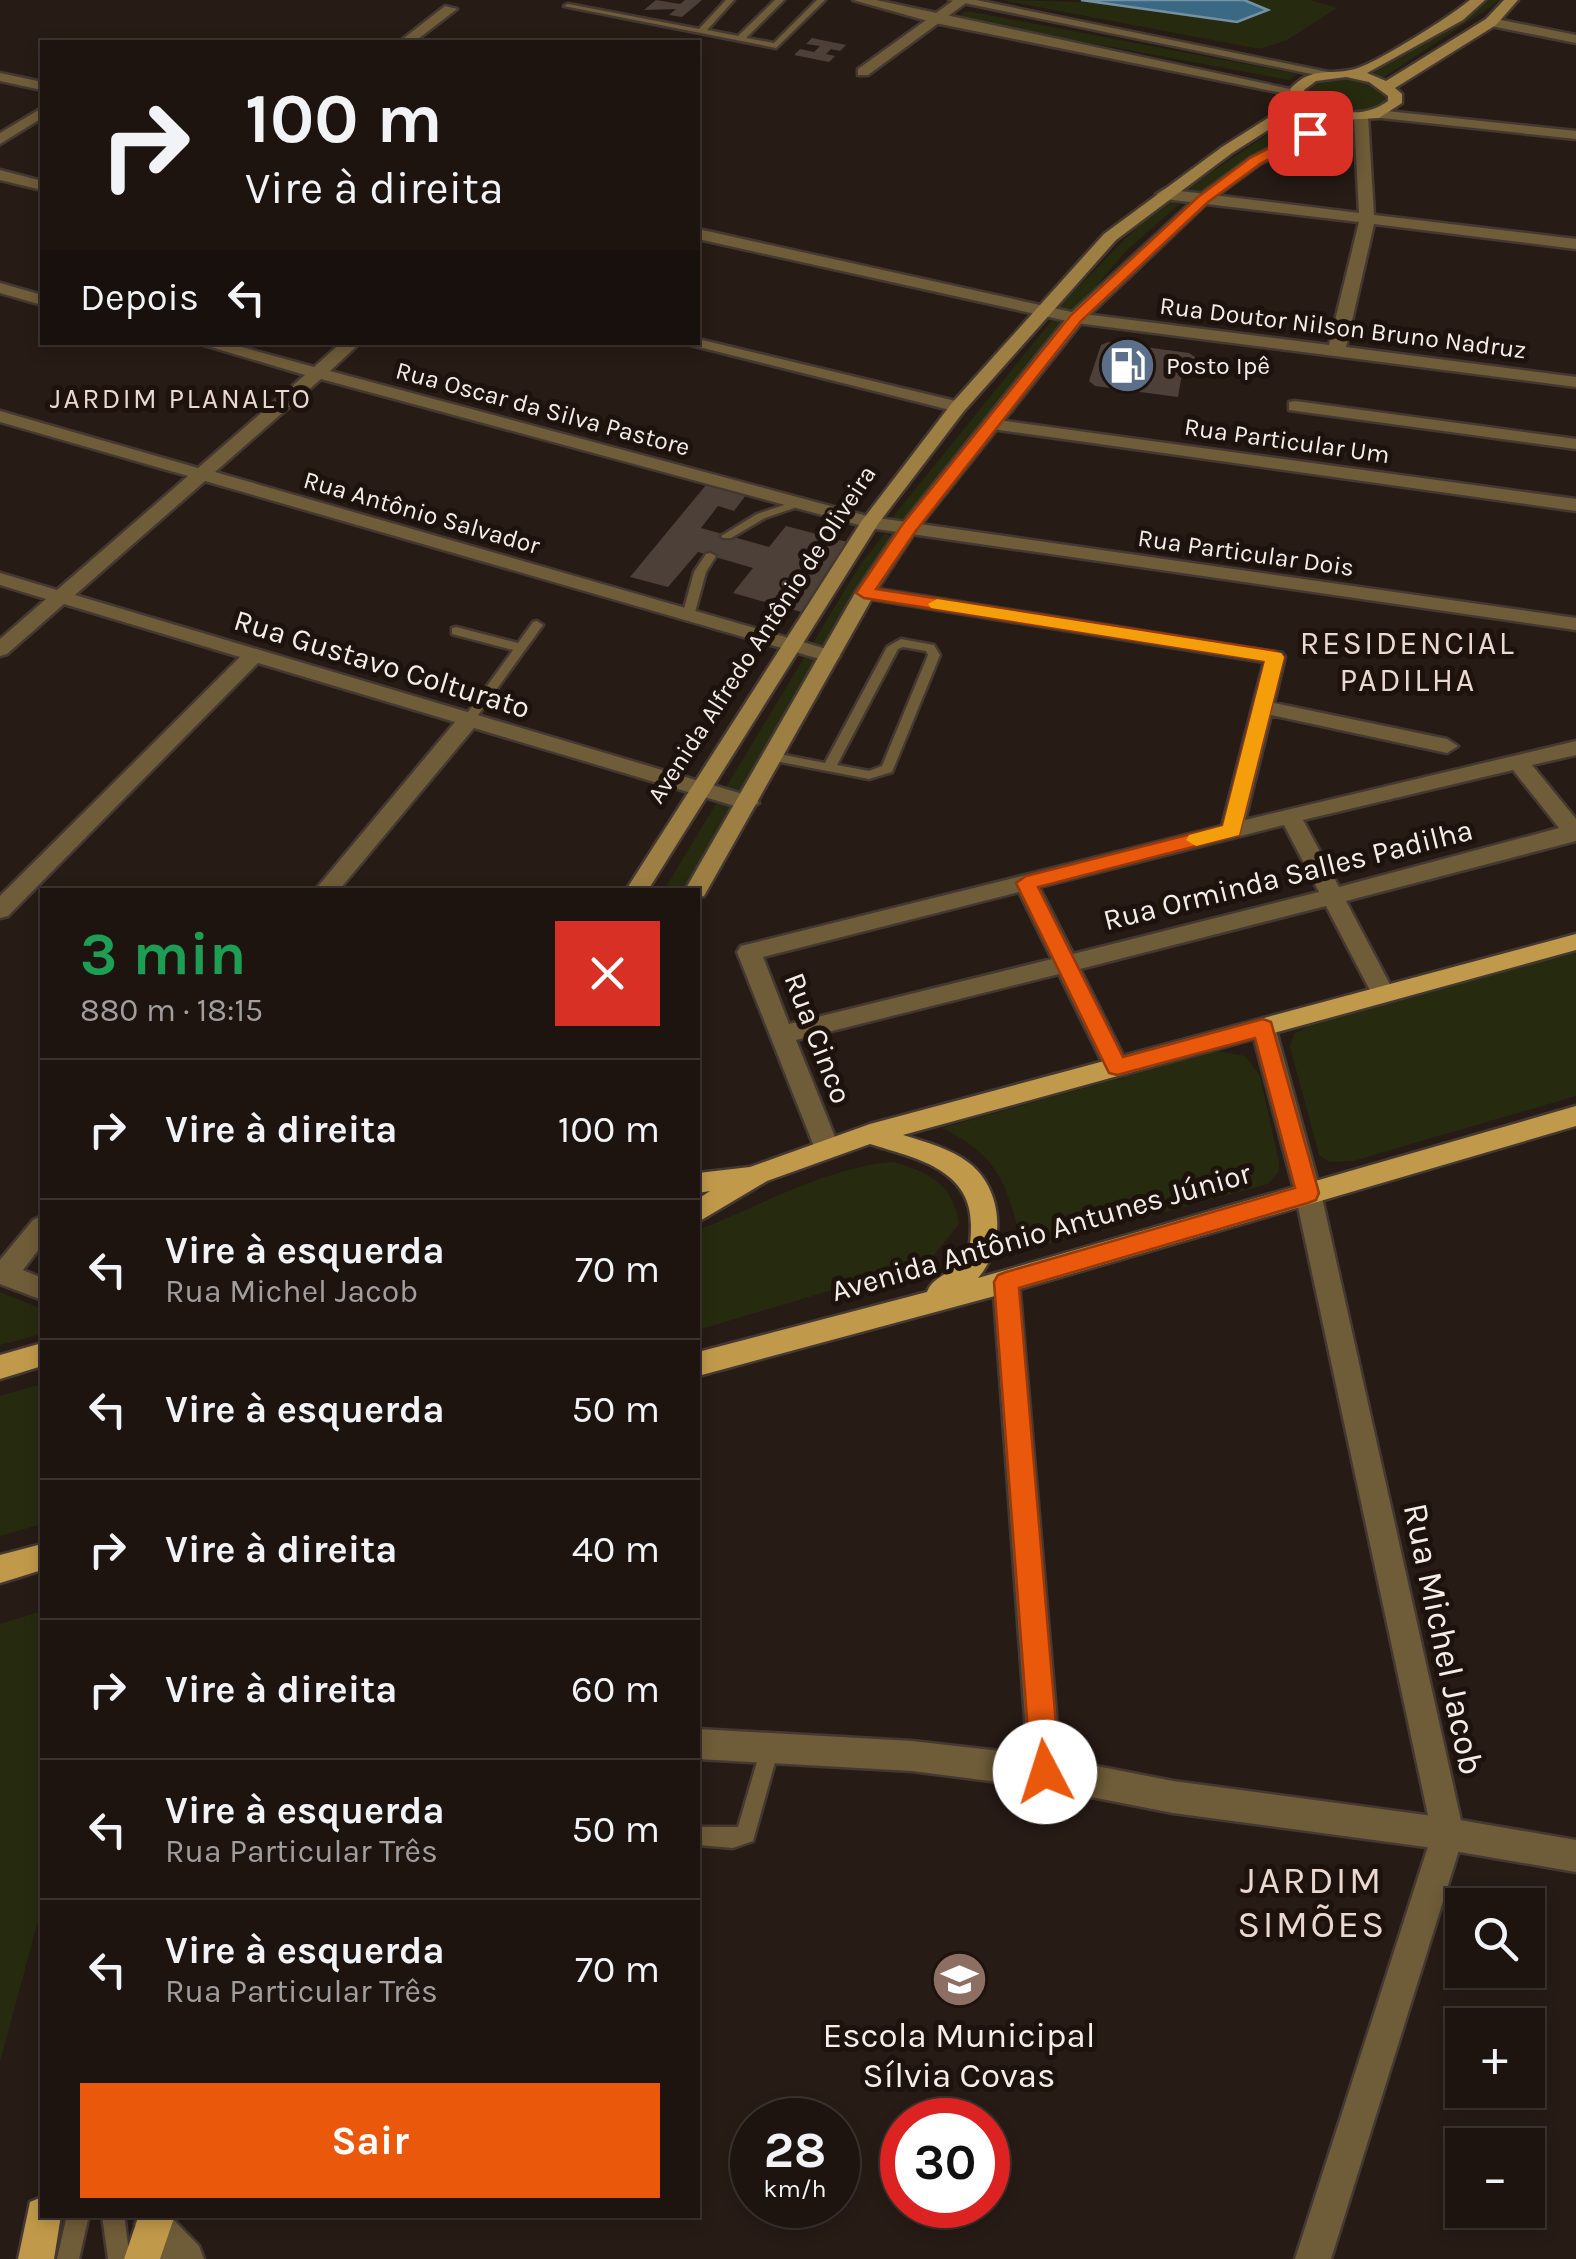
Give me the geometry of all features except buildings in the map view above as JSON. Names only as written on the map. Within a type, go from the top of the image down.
[{"type":"main road","points":[[1356,74],[1458,17],[1478,0]]},
{"type":"main road","points":[[1388,86],[1491,22],[1511,0]]},
{"type":"main road","points":[[697,888],[864,593],[908,529],[1076,318],[1203,200],[1255,161],[1395,102],[1396,94],[1388,86],[1356,74],[1326,74]]},
{"type":"main road","name":"Avenida Alfredo Antônio de Oliveira","points":[[638,888],[870,522],[958,407],[1110,237],[1300,97],[1302,82],[1326,74]]},
{"type":"main road","points":[[1300,97],[1360,115]]},
{"type":"main road","points":[[700,1211],[758,1174],[870,1134],[1576,942]]},
{"type":"main road","name":"Avenida Antônio Antunes Júnior","points":[[700,1363],[1006,1282],[1576,1116]]},
{"type":"main road","points":[[870,1134],[958,1168],[977,1188],[984,1218],[980,1256],[963,1277],[922,1302]]},
{"type":"main road","points":[[700,1183],[758,1174]]},
{"type":"main road","points":[[0,1367],[40,1357]]},
{"type":"main road","points":[[0,1569],[40,1558]]},
{"type":"main road","points":[[36,2259],[43,2218]]},
{"type":"street","points":[[860,0],[934,20],[1300,97]]},
{"type":"street","points":[[863,72],[960,0],[1326,74]]},
{"type":"street","points":[[409,40],[450,9]]},
{"type":"street","points":[[1491,22],[1576,39]]},
{"type":"street","points":[[0,77],[40,86]]},
{"type":"street","points":[[1395,102],[1422,120]]},
{"type":"street","points":[[0,140],[40,113]]},
{"type":"street","points":[[1336,352],[1368,220],[1360,115],[1576,135]]},
{"type":"street","points":[[0,175],[40,185]]},
{"type":"street","points":[[1164,194],[1576,244]]},
{"type":"street","name":"Rua Doutor Nilson Bruno Nadruz","points":[[700,234],[1076,318],[1576,382]]},
{"type":"street","points":[[0,288],[40,299]]},
{"type":"street","name":"Rua Oscar da Silva Pastore","points":[[213,345],[870,522]]},
{"type":"street","points":[[0,650],[350,345]]},
{"type":"street","points":[[700,345],[958,407]]},
{"type":"street","points":[[1295,406],[1576,444]]},
{"type":"street","name":"Rua Antônio Salvador","points":[[0,416],[830,656]]},
{"type":"street","name":"Rua Particular Um","points":[[992,424],[1576,505]]},
{"type":"street","name":"Rua Particular Dois","points":[[870,522],[1576,624]]},
{"type":"street","name":"Rua Gustavo Colturato","points":[[0,580],[748,803]]},
{"type":"street","points":[[864,593],[1275,657],[1232,830]]},
{"type":"street","points":[[0,910],[253,656]]},
{"type":"street","points":[[1264,707],[1446,746]]},
{"type":"street","points":[[328,888],[467,722]]},
{"type":"street","points":[[1117,1067],[1026,883],[1576,748]]},
{"type":"street","points":[[1518,762],[1575,833]]},
{"type":"street","points":[[1290,816],[1382,994]]},
{"type":"street","name":"Rua Orminda Salles Padilha","points":[[782,1035],[1575,833]]},
{"type":"street","name":"Rua Cinco","points":[[826,1148],[750,952],[1026,883]]},
{"type":"street","name":"Rua Michel Jacob","points":[[1263,1027],[1308,1193],[1448,1834],[1313,2259]]},
{"type":"street","points":[[40,1229],[2,1273],[40,1288]]},
{"type":"street","points":[[1006,1282],[1045,1772]]},
{"type":"street","points":[[700,1744],[912,1756],[1045,1772],[1173,1797],[1448,1834],[1576,1856]]},
{"type":"street","points":[[151,2233],[186,2259]]},
{"type":"lane","points":[[576,0],[568,6],[776,46],[821,0]]},
{"type":"lane","points":[[701,32],[730,0]]},
{"type":"lane","points":[[740,39],[780,0]]},
{"type":"lane","points":[[727,536],[761,516],[799,503]]},
{"type":"lane","points":[[688,616],[700,572],[710,556]]},
{"type":"lane","points":[[467,722],[538,625]]},
{"type":"lane","points":[[456,631],[521,648]]},
{"type":"lane","points":[[774,757],[868,774],[886,769],[934,655],[930,648],[901,643],[893,647],[830,766]]},
{"type":"lane","points":[[700,1836],[733,1838],[746,1834],[770,1748]]},
{"type":"lane","points":[[68,2259],[77,2218]]},
{"type":"lane","points":[[113,2218],[119,2259]]},
{"type":"green space","points":[[1002,0],[1265,7],[1244,0],[1310,0],[1337,8],[1287,40],[1260,49]]},
{"type":"green space","points":[[1486,0],[1501,0],[1381,79],[1369,75],[1441,34]]},
{"type":"green space","points":[[967,11],[1298,74],[1289,80],[961,19],[960,15]]},
{"type":"green space","points":[[1320,78],[1369,81],[1387,93],[1385,103],[1366,111],[1344,112],[1323,106],[1306,94],[1308,85]]},
{"type":"green space","points":[[1306,109],[1320,115],[1194,196],[1180,193]]},
{"type":"green space","points":[[1163,200],[1183,201],[1126,251],[1074,312],[1059,307]]},
{"type":"green space","points":[[1053,319],[1068,321],[904,522],[891,519]]},
{"type":"green space","points":[[885,533],[892,536],[685,888],[665,888],[860,565]]},
{"type":"green space","points":[[1576,952],[1576,1096],[1353,1161],[1330,1162],[1319,1155],[1290,1047],[1294,1034],[1308,1026]]},
{"type":"green space","points":[[1217,1051],[1245,1056],[1260,1076],[1279,1162],[1279,1171],[1268,1184],[1025,1250],[1007,1193],[991,1164],[942,1128]]},
{"type":"green space","points":[[892,1162],[917,1170],[937,1182],[952,1199],[959,1224],[929,1261],[700,1329],[700,1229],[793,1189]]},
{"type":"green space","points":[[0,1292],[40,1308],[40,1335],[0,1345]]},
{"type":"green space","points":[[40,1385],[40,1525],[0,1536],[0,1396]]},
{"type":"green space","points":[[40,1612],[40,1913],[0,2062],[0,1624]]},
{"type":"water","points":[[1081,0],[1244,0],[1268,10],[1237,22]]},
{"type":"slow traffic","points":[[937,604],[1275,657],[1232,830],[1196,840]]},
{"type":"place","name":"Posto Ipê","points":[[1127,365]]},
{"type":"place","name":"Escola Municipal Sílvia Covas","points":[[959,1979]]},
{"type":"district","name":"JARDIM PLANALTO","points":[[181,398]]},
{"type":"district","name":"RESIDENCIAL PADILHA","points":[[1408,662]]},
{"type":"district","name":"JARDIM SIMÕES","points":[[1312,1902]]},
{"type":"route","points":[[1045,1772],[1006,1282],[1308,1193],[1263,1027],[1117,1067],[1026,883],[1232,830],[1275,657],[864,593],[908,529],[1076,318],[1203,200],[1255,161],[1310,133]]}]
